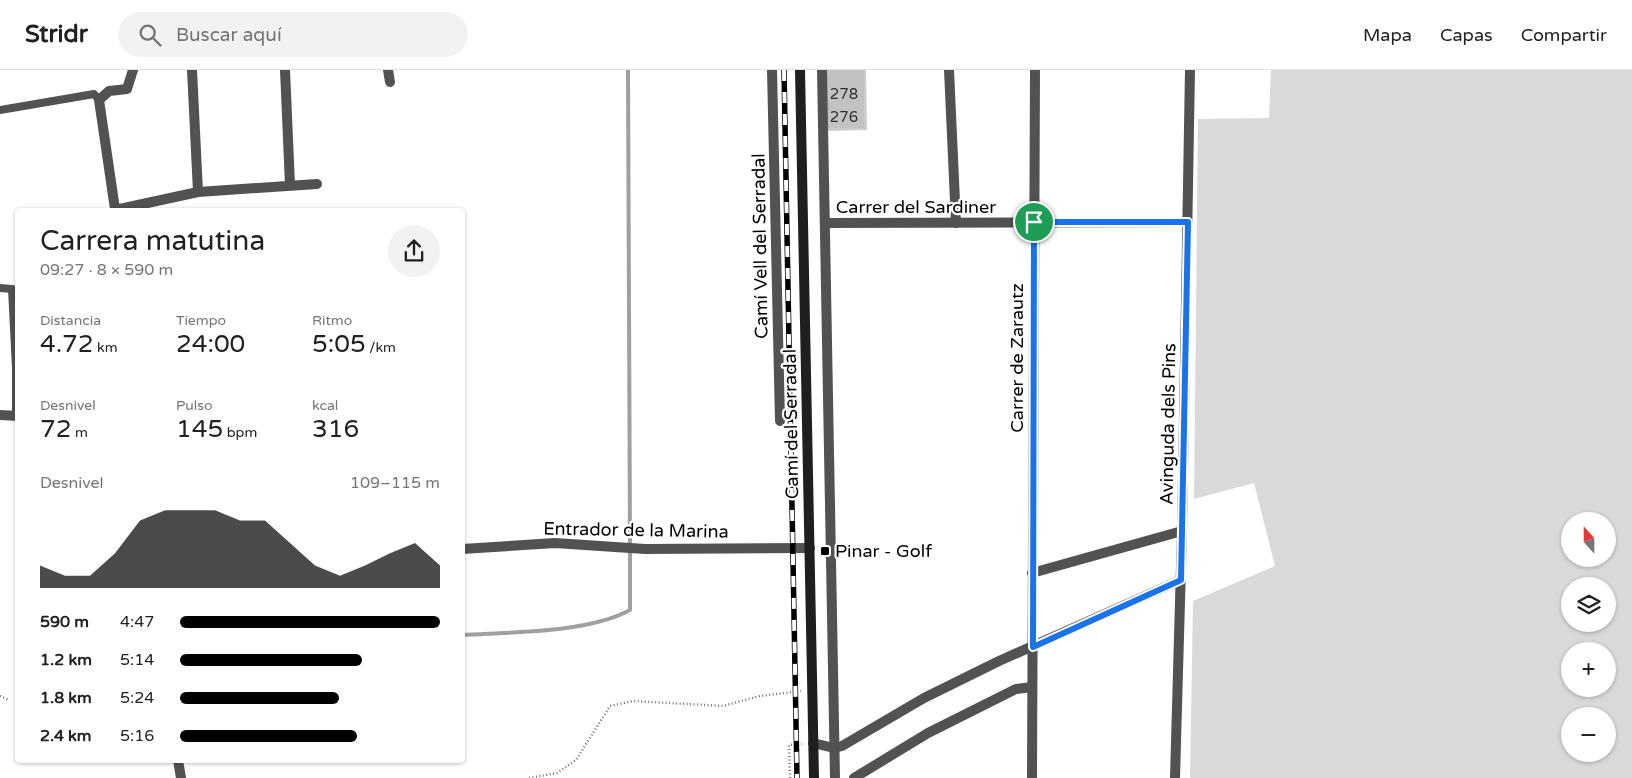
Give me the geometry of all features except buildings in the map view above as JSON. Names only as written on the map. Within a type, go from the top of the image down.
[{"type":"street","points":[[115,208],[99,100],[109,91],[127,89],[133,70]]},
{"type":"street","points":[[192,70],[198,192]]},
{"type":"street","points":[[285,70],[290,185]]},
{"type":"street","points":[[388,70],[390,82]]},
{"type":"street","name":"Camí Vell del Serradal","points":[[772,70],[780,422]]},
{"type":"street","name":"Camí del Serradal","points":[[800,70],[814,778]]},
{"type":"street","points":[[822,70],[835,778]]},
{"type":"street","points":[[949,70],[956,223]]},
{"type":"street","name":"Carrer de Zarautz","points":[[1032,778],[1035,70]]},
{"type":"street","name":"Avinguda dels Pins","points":[[1175,778],[1181,580],[1190,70]]},
{"type":"street","points":[[120,208],[198,192],[317,184]]},
{"type":"street","name":"Carrer del Sardiner","points":[[825,223],[1188,222]]},
{"type":"street","points":[[0,415],[15,416]]},
{"type":"street","points":[[1032,573],[1182,532]]},
{"type":"street","name":"Entrador de la Marina","points":[[465,548],[555,543],[645,549],[810,548]]},
{"type":"street","points":[[813,743],[834,748],[842,746],[924,698],[1181,580]]},
{"type":"street","points":[[854,778],[928,733],[1016,689],[1032,687]]},
{"type":"street","points":[[178,763],[181,778]]},
{"type":"lane","points":[[0,110],[94,94],[99,100]]},
{"type":"lane","points":[[0,288],[12,289],[15,348]]},
{"type":"path","points":[[529,778],[557,774],[576,760],[610,706],[633,701],[723,706],[760,696],[812,689]]},
{"type":"path","points":[[0,696],[9,700]]},
{"type":"path","points":[[790,778],[789,745],[813,743]]},
{"type":"shaded area","points":[[1271,70],[1632,70],[1632,778],[1190,778],[1193,601],[1275,566],[1254,483],[1194,499],[1198,119],[1269,118]]},
{"type":"waterway","points":[[628,70],[630,544]]},
{"type":"waterway","points":[[465,635],[526,632],[571,627],[613,618],[630,610],[630,554]]},
{"type":"railway","points":[[784,70],[797,778]]},
{"type":"place","name":"Pinar - Golf","points":[[825,551]]},
{"type":"route","points":[[1034,222],[1188,222],[1181,580],[1033,647],[1032,573],[1034,222]]}]
